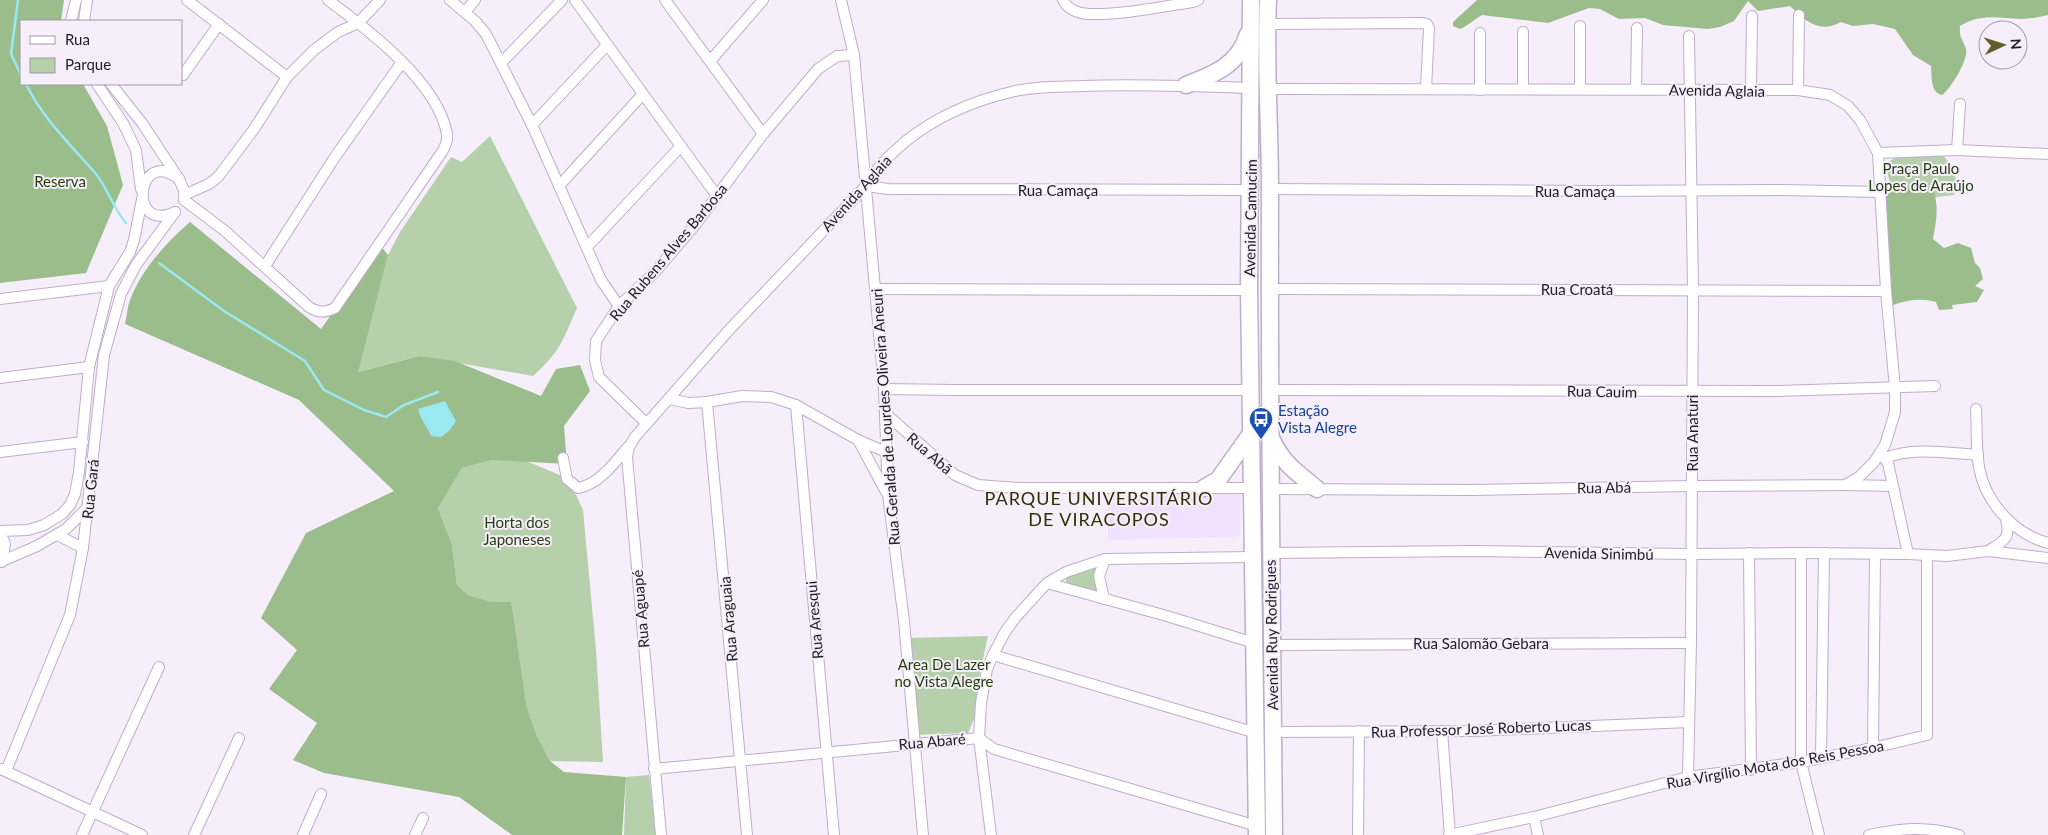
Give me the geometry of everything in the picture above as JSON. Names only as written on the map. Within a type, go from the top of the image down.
[{"type":"main road","name":"Avenida Camucim","points":[[1250,0],[1250,435]]},
{"type":"main road","name":"Avenida Camucim","points":[[1268,0],[1270,435]]},
{"type":"main road","points":[[1186,85],[1216,74],[1230,64],[1241,51],[1251,20]]},
{"type":"main road","points":[[1250,88],[1267,89]]},
{"type":"main road","points":[[1249,290],[1268,289]]},
{"type":"main road","points":[[1204,488],[1218,480],[1250,435]]},
{"type":"main road","name":"Avenida Ruy Rodrigues","points":[[1250,435],[1257,830]]},
{"type":"main road","points":[[1270,435],[1286,464],[1317,489]]},
{"type":"main road","name":"Avenida Ruy Rodrigues","points":[[1270,435],[1274,835]]},
{"type":"main road","points":[[1251,488],[1270,489]]},
{"type":"main road","points":[[1252,557],[1270,553]]},
{"type":"street","points":[[72,20],[76,0]]},
{"type":"street","points":[[84,20],[86,0]]},
{"type":"street","points":[[187,0],[287,77]]},
{"type":"street","points":[[112,85],[142,124],[183,185],[184,198],[225,231],[308,306],[317,312],[326,312],[335,308],[442,152],[447,135],[441,117],[424,85],[402,62],[358,23],[328,0]]},
{"type":"street","points":[[98,85],[123,123],[136,150],[142,195],[149,210],[155,214],[169,215],[175,212],[184,198],[218,177],[254,128],[287,77],[314,50],[338,32],[358,23],[380,0]]},
{"type":"street","points":[[450,0],[465,12],[486,34],[532,125],[601,280],[619,306]]},
{"type":"street","points":[[465,12],[475,0]]},
{"type":"street","points":[[501,62],[562,0]]},
{"type":"street","points":[[574,0],[717,196]]},
{"type":"street","points":[[665,0],[711,60],[763,134]]},
{"type":"street","points":[[711,60],[763,0]]},
{"type":"street","name":"Rua Geralda de Lourdes Oliveira Aneuri","points":[[841,0],[854,55],[884,389],[888,494],[904,621],[923,835]]},
{"type":"street","points":[[1063,0],[1072,10],[1087,14],[1137,10],[1198,0]]},
{"type":"street","points":[[1751,90],[1752,16]]},
{"type":"street","points":[[1798,90],[1799,16]]},
{"type":"street","points":[[184,75],[218,24]]},
{"type":"street","points":[[1267,24],[1427,24],[1429,28],[1426,89]]},
{"type":"street","points":[[1580,26],[1580,89]]},
{"type":"street","points":[[1636,89],[1637,28]]},
{"type":"street","points":[[1523,32],[1523,89]]},
{"type":"street","points":[[1480,33],[1480,90]]},
{"type":"street","name":"Rua Anaturi","points":[[1688,777],[1691,643],[1693,289],[1689,36]]},
{"type":"street","points":[[532,125],[608,45]]},
{"type":"street","name":"Rua Rubens Alves Barbosa","points":[[646,423],[599,376],[595,360],[596,342],[619,306],[655,272],[696,224],[763,134],[818,69],[837,56],[854,55]]},
{"type":"street","points":[[265,266],[335,157],[402,62]]},
{"type":"street","name":"Avenida Aglaia","points":[[670,399],[729,330],[866,186],[874,171],[886,158],[922,128],[962,107],[1013,91],[1057,87],[1186,85],[1250,88]]},
{"type":"street","name":"Avenida Aglaia","points":[[1267,89],[1798,90],[1830,95],[1848,106],[1860,120],[1878,153],[1886,291],[1895,388],[1895,412],[1882,455]]},
{"type":"street","points":[[559,186],[642,95]]},
{"type":"street","points":[[1956,150],[1960,104]]},
{"type":"street","points":[[587,246],[680,147]]},
{"type":"street","points":[[1878,153],[1956,150],[2048,154]]},
{"type":"street","points":[[1,562],[5,544],[0,532],[22,531],[44,525],[62,514],[70,505],[75,494],[89,367],[109,286],[130,252],[146,179],[159,172],[173,174],[179,179]]},
{"type":"street","name":"Rua Camaça","points":[[866,186],[898,189],[1251,190]]},
{"type":"street","name":"Rua Camaça","points":[[1270,189],[1879,192]]},
{"type":"street","name":"Rua Gará","points":[[3,770],[70,616],[83,548],[104,356],[122,294],[136,266],[175,212]]},
{"type":"street","points":[[0,299],[109,286]]},
{"type":"street","name":"Rua Croatá","points":[[1268,289],[1886,291]]},
{"type":"street","points":[[876,290],[1249,290]]},
{"type":"street","points":[[0,378],[89,367]]},
{"type":"street","name":"Rua Cauim","points":[[1270,390],[1691,392],[1935,386]]},
{"type":"street","points":[[884,389],[1250,390]]},
{"type":"street","points":[[563,458],[567,479],[578,488],[586,486],[596,481],[629,447],[646,423],[670,399],[688,403],[742,396],[771,398],[796,405],[858,440],[886,452]]},
{"type":"street","name":"Rua Araguaia","points":[[707,402],[747,835]]},
{"type":"street","name":"Rua Aresqui","points":[[796,405],[825,752],[834,835]]},
{"type":"street","points":[[1976,409],[1979,469],[1988,492],[2006,519],[2008,532],[2007,537],[1988,550]]},
{"type":"street","name":"Rua Abã","points":[[885,413],[955,475],[978,485],[1018,488],[1251,488]]},
{"type":"street","points":[[858,440],[888,494]]},
{"type":"street","points":[[0,452],[82,442]]},
{"type":"street","name":"Rua Aguapé","points":[[629,447],[627,457],[661,835]]},
{"type":"street","points":[[1845,485],[1859,477],[1882,455],[1909,452],[1978,455]]},
{"type":"street","points":[[1882,455],[1888,463],[1908,554]]},
{"type":"street","name":"Rua Abá","points":[[1270,489],[1472,490],[1692,486],[1893,486]]},
{"type":"street","points":[[1,562],[57,535],[66,529],[88,507]]},
{"type":"street","points":[[2006,519],[2043,541]]},
{"type":"street","points":[[57,535],[83,548]]},
{"type":"street","name":"Avenida Sinimbú","points":[[1270,553],[1691,554],[1801,552],[1947,556],[1988,550],[2048,558]]},
{"type":"street","points":[[1801,552],[1801,762],[1819,835]]},
{"type":"street","points":[[1749,553],[1751,770]]},
{"type":"street","points":[[1821,758],[1824,553]]},
{"type":"street","points":[[1873,748],[1875,554]]},
{"type":"street","name":"Rua Virgílio Mota dos Reis Pessoa","points":[[1450,835],[1534,817],[1688,777],[1801,762],[1873,748],[1927,734],[1927,556]]},
{"type":"street","points":[[991,835],[979,738],[981,703],[987,669],[1005,632],[1016,617],[1047,584],[1066,572],[1105,559],[1252,557]]},
{"type":"street","points":[[1104,599],[1099,576],[1105,559]]},
{"type":"street","points":[[1047,584],[1167,616],[1254,643]]},
{"type":"street","name":"Rua Salomão Gebara","points":[[1272,645],[1691,643]]},
{"type":"street","points":[[993,655],[1256,733]]},
{"type":"street","points":[[82,835],[159,667]]},
{"type":"street","name":"Rua Professor José Roberto Lucas","points":[[1273,732],[1442,731],[1689,722]]},
{"type":"street","points":[[1358,835],[1359,731]]},
{"type":"street","points":[[1442,731],[1450,835]]},
{"type":"street","points":[[194,835],[239,738]]},
{"type":"street","name":"Rua Abaré","points":[[654,769],[979,738],[994,749],[1257,830]]},
{"type":"street","points":[[3,770],[142,835]]},
{"type":"street","points":[[303,835],[321,794]]},
{"type":"street","points":[[1534,817],[1538,835]]},
{"type":"street","points":[[415,835],[423,818]]},
{"type":"street","points":[[1869,835],[1915,828],[1938,829],[1959,835]]},
{"type":"shaded area","points":[[1108,490],[1236,490],[1241,495],[1240,535],[1235,537],[1108,540]]},
{"type":"green space","name":"Reserva","points":[[0,0],[64,0],[61,20],[20,20],[20,85],[84,85],[107,126],[123,185],[86,273],[0,283]]},
{"type":"green space","points":[[1477,0],[2048,0],[2048,15],[2024,19],[1982,18],[1960,26],[1961,36],[1966,49],[1965,60],[1954,81],[1942,95],[1935,91],[1931,66],[1913,55],[1895,29],[1873,24],[1853,26],[1841,22],[1826,27],[1820,26],[1801,17],[1790,6],[1758,11],[1748,1],[1734,21],[1720,27],[1708,29],[1663,25],[1645,18],[1619,19],[1600,9],[1589,8],[1548,23],[1482,15],[1460,29],[1453,26],[1453,22]]},
{"type":"green space","points":[[490,136],[577,308],[560,345],[549,360],[533,376],[419,356],[357,372],[388,255],[400,232],[451,157],[462,162]]},
{"type":"green space","name":"Praça Paulo Lopes de Araújo","points":[[1941,154],[1950,163],[1954,172],[1956,183],[1954,195],[1919,199],[1894,197],[1885,164],[1898,156]]},
{"type":"green space","points":[[1910,186],[1932,188],[1937,207],[1933,239],[1944,248],[1958,243],[1971,248],[1975,263],[1980,268],[1983,279],[1975,286],[1984,290],[1977,302],[1952,305],[1953,309],[1939,310],[1936,302],[1925,300],[1893,305],[1882,288],[1880,279],[1884,246],[1882,198],[1888,193]]},
{"type":"green space","points":[[190,222],[321,329],[380,245],[388,255],[358,372],[419,356],[455,361],[541,396],[556,369],[580,365],[590,391],[564,426],[567,464],[492,460],[462,468],[438,508],[452,545],[457,585],[468,595],[492,602],[511,602],[527,708],[537,736],[550,761],[564,772],[626,777],[622,835],[512,835],[459,797],[324,773],[293,760],[317,723],[269,689],[297,650],[261,618],[306,533],[394,491],[299,400],[125,324],[130,300],[147,268],[163,248]]},
{"type":"green space","name":"Horta dos Japoneses","points":[[492,460],[524,460],[562,476],[576,495],[583,510],[596,650],[603,762],[550,761],[537,736],[527,708],[517,643],[492,602],[468,595],[457,585],[452,545],[438,508],[462,468]]},
{"type":"green space","points":[[1085,568],[1095,568],[1098,592],[1078,588],[1066,582],[1066,577]]},
{"type":"green space","name":"Area De Lazer no Vista Alegre","points":[[988,636],[978,681],[974,719],[968,733],[914,735],[908,638]]},
{"type":"green space","points":[[649,775],[656,835],[624,835],[626,777]]},
{"type":"water","points":[[445,401],[456,421],[450,430],[441,437],[431,436],[418,409]]},
{"type":"waterway","points":[[18,0],[11,54],[20,73]]},
{"type":"waterway","points":[[27,85],[49,120],[96,174],[126,223]]},
{"type":"waterway","points":[[159,263],[224,311],[305,361],[324,390],[364,410],[386,417],[404,405],[438,392]]},
{"type":"place","name":"Estação Vista Alegre","points":[[1261,440]]},
{"type":"district","name":"PARQUE UNIVERSITÁRIO DE VIRACOPOS","points":[[1099,508]]}]
